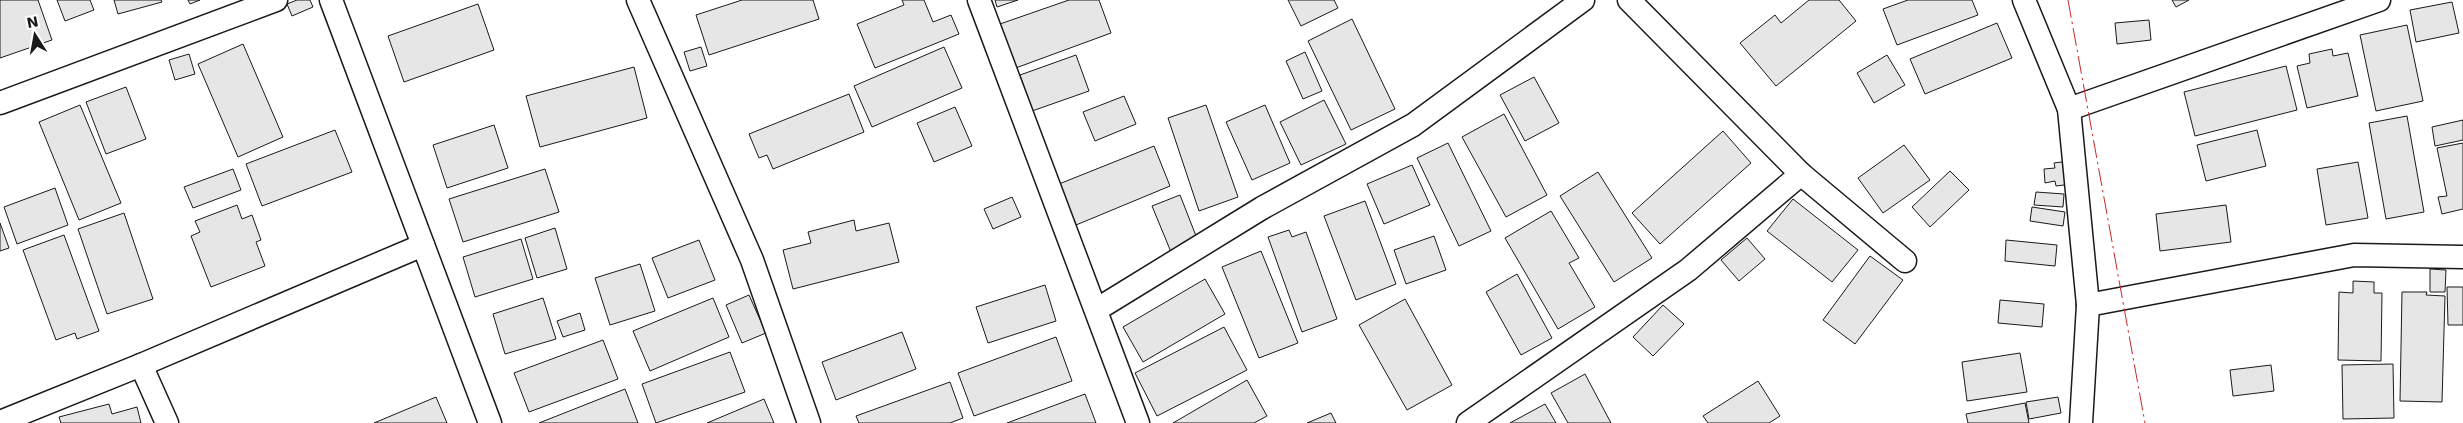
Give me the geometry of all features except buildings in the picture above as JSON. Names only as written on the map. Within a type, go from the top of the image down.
[{"type":"street","points":[[0,103],[276,0]]},
{"type":"street","points":[[331,0],[490,423]]},
{"type":"street","points":[[638,0],[752,260],[809,423]]},
{"type":"street","points":[[979,0],[1138,423]]},
{"type":"street","points":[[1096,310],[1262,208],[1413,125],[1583,0]]},
{"type":"street","points":[[1629,0],[1801,174],[1905,261]]},
{"type":"street","points":[[2024,0],[2069,109],[2088,305],[2082,423]]},
{"type":"street","points":[[2069,109],[2379,0]]},
{"type":"street","points":[[1468,423],[1688,270],[1801,174]]},
{"type":"street","points":[[0,422],[141,365],[423,245]]},
{"type":"street","points":[[2088,305],[2354,255],[2463,257]]},
{"type":"street","points":[[141,365],[167,423]]},
{"type":"power","points":[[2068,0],[2145,423]]}]
